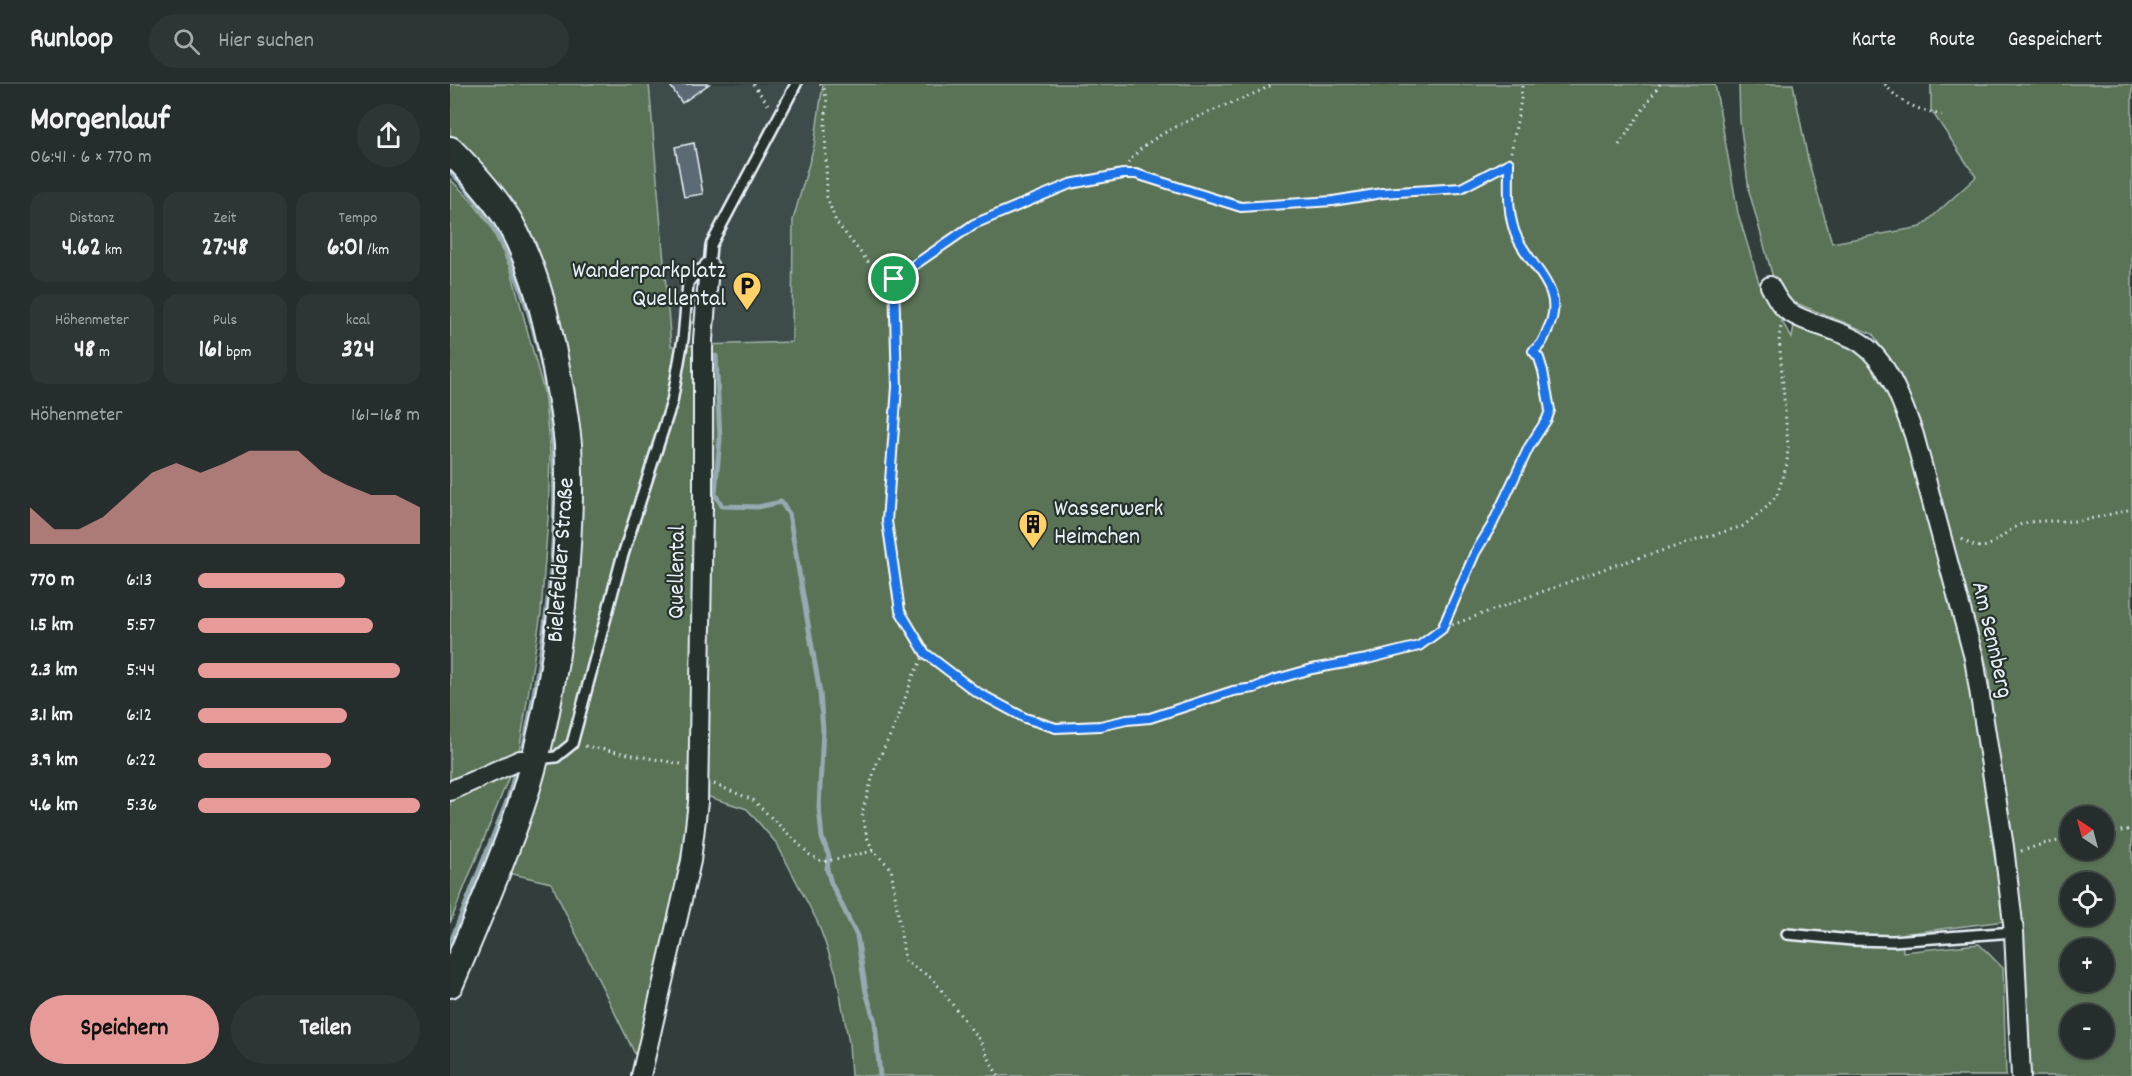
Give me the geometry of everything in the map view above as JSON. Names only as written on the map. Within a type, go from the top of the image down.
[{"type":"main road","name":"Bielefelder Straße","points":[[450,150],[469,168],[497,202],[522,248],[540,292],[560,389],[568,446],[569,503],[561,615],[550,688],[534,760],[519,812],[450,984]]},
{"type":"street","name":"Quellental","points":[[641,1076],[690,861],[698,802],[703,507],[703,340],[709,267]]},
{"type":"street","points":[[1770,286],[1778,300],[1789,312]]},
{"type":"street","name":"Am Sennberg","points":[[1789,312],[1861,343],[1873,354],[1892,381],[1914,435],[1974,658],[2006,859],[2014,932],[2021,1076]]},
{"type":"street","points":[[450,791],[520,760],[534,760]]},
{"type":"lane","name":"Quellental","points":[[709,267],[711,245],[796,84]]},
{"type":"lane","points":[[534,760],[556,757],[572,744],[621,561],[672,402],[683,339],[688,283],[697,271],[709,267]]},
{"type":"lane","points":[[1787,934],[1893,941],[2014,932]]},
{"type":"path","points":[[753,84],[778,118]]},
{"type":"path","points":[[820,84],[824,88],[827,103],[825,123],[827,197],[836,222],[869,263],[894,279]]},
{"type":"path","points":[[1123,174],[1140,149],[1157,136],[1236,103],[1273,84]]},
{"type":"path","points":[[1442,629],[1475,553],[1492,525],[1529,447],[1547,419],[1550,410],[1543,371],[1539,358],[1533,351],[1539,347],[1550,325],[1555,302],[1548,284],[1516,235],[1509,213],[1509,163],[1522,84]]},
{"type":"path","points":[[1619,145],[1660,84]]},
{"type":"path","points":[[1885,84],[1900,100],[1918,110],[1942,115]]},
{"type":"path","points":[[894,279],[974,224],[1070,184],[1123,174],[1136,174],[1241,207],[1333,201],[1382,193],[1461,188],[1509,163]]},
{"type":"path","points":[[894,279],[897,387],[887,521],[900,611],[925,653],[975,691],[1025,718],[1056,728],[1100,726],[1150,718],[1233,691],[1254,688],[1312,669],[1419,646],[1442,629],[1612,566],[1743,526],[1764,510],[1777,495],[1787,464],[1788,446],[1779,337],[1782,324],[1789,312]]},
{"type":"path","points":[[1960,538],[1971,546],[1981,548],[1991,546],[2003,535],[2021,525],[2038,521],[2074,521],[2132,509]]},
{"type":"path","points":[[925,653],[876,765],[862,813],[867,837],[873,851],[891,868],[905,961],[933,979],[980,1041],[998,1076]]},
{"type":"path","points":[[572,744],[687,765],[699,778],[753,800],[810,855],[823,862],[873,851]]},
{"type":"path","points":[[2114,832],[2132,829]]},
{"type":"path","points":[[2006,859],[2026,849],[2060,841]]},
{"type":"shaded area","points":[[649,84],[823,84],[814,146],[793,220],[792,342],[671,346]]},
{"type":"green space","points":[[450,84],[649,84],[671,346],[792,342],[793,220],[814,146],[823,84],[1715,84],[1738,213],[1760,286],[1792,338],[1794,325],[1859,349],[1886,382],[1904,417],[1965,660],[2004,921],[1902,934],[1903,952],[1979,944],[2003,968],[2006,1076],[851,1076],[849,1043],[836,973],[818,923],[777,844],[747,809],[693,794],[656,984],[637,1058],[551,883],[508,873],[580,504],[575,390],[551,288],[531,236],[506,195],[450,134]]},
{"type":"green space","points":[[1739,84],[1793,84],[1808,160],[1832,243],[1921,227],[1976,177],[1931,110],[1931,84],[2132,84],[2132,1076],[2030,1076],[2002,787],[1988,670],[1910,397],[1873,334],[1791,301],[1775,285],[1749,191],[1740,121]]},
{"type":"green space","points":[[450,179],[470,199],[490,225],[511,270],[544,392],[550,454],[541,613],[519,752],[450,923]]},
{"type":"building","points":[[669,84],[709,84],[682,103]]},
{"type":"building","points":[[694,143],[703,194],[684,197],[675,147]]},
{"type":"waterway","points":[[450,171],[488,218],[514,269],[542,363],[550,418],[554,473],[554,529],[550,584],[534,695],[523,751]]},
{"type":"waterway","points":[[716,356],[720,439],[715,494],[722,506],[758,507],[781,502],[789,514],[820,693],[823,730],[819,807],[822,838],[829,856],[827,869],[831,883],[857,936],[866,992],[875,1022],[880,1076]]},
{"type":"waterway","points":[[450,944],[508,799],[515,773]]},
{"type":"place","name":"Wanderparkplatz Quellental","points":[[747,312]]},
{"type":"place","name":"Wasserwerk Heimchen","points":[[1033,550]]},
{"type":"route","points":[[1509,163],[1509,213],[1516,235],[1548,284],[1555,302],[1550,325],[1539,347],[1533,351],[1539,358],[1543,371],[1550,410],[1547,419],[1529,447],[1492,525],[1475,553],[1442,629],[1419,646],[1312,669],[1254,688],[1233,691],[1150,718],[1100,726],[1056,728],[1025,718],[975,691],[925,653],[900,611],[887,521],[897,387],[894,279],[974,224],[1070,184],[1123,174],[1136,174],[1241,207],[1333,201],[1382,193],[1461,188],[1509,163]]}]
